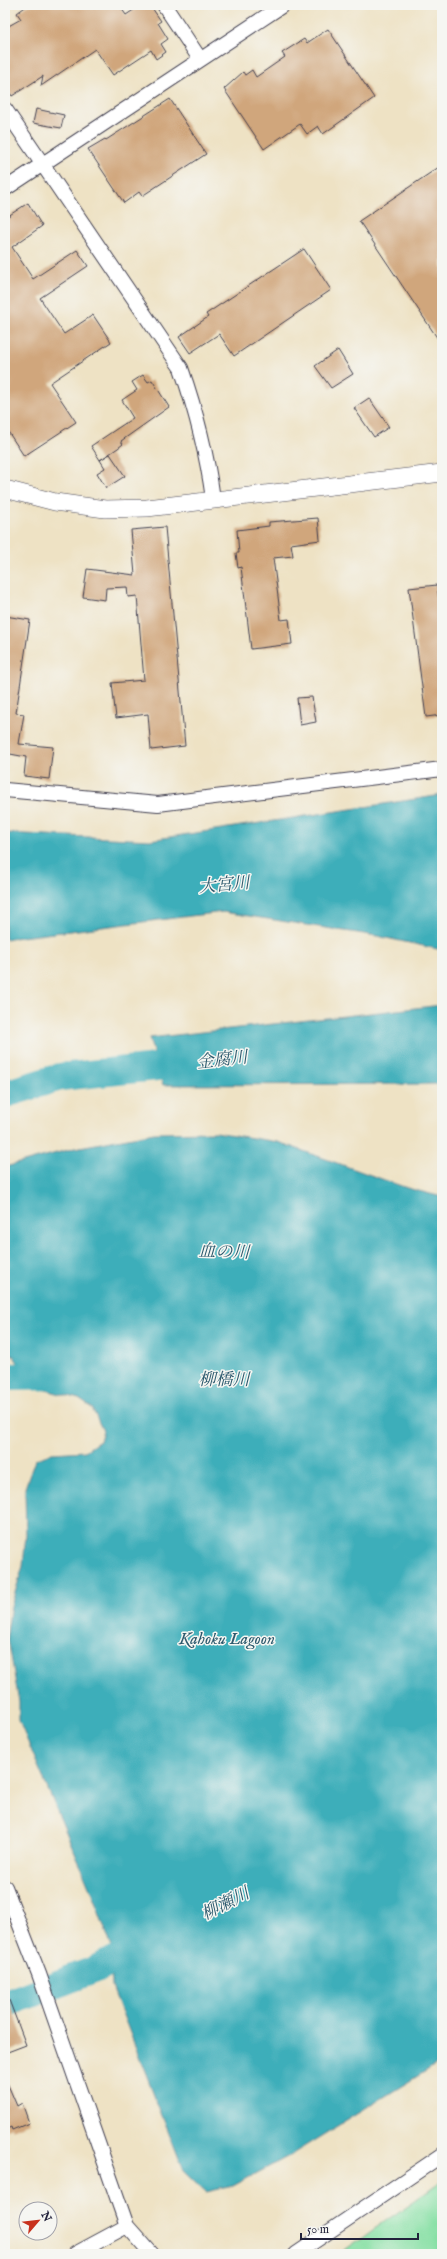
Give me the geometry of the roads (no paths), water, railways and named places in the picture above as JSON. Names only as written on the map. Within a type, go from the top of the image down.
[{"type":"street","points":[[164,5],[200,59]]},
{"type":"street","points":[[5,189],[283,5]]},
{"type":"street","points":[[5,109],[181,368],[194,406],[207,455],[213,499]]},
{"type":"street","points":[[5,489],[55,502],[105,508],[147,508],[442,473]]},
{"type":"street","points":[[5,790],[158,804],[442,769]]},
{"type":"street","points":[[5,1886],[39,1974],[127,2226],[152,2254]]},
{"type":"street","points":[[296,2254],[442,2155]]},
{"type":"street","points":[[75,2254],[127,2226]]},
{"type":"water","name":"大宮川","points":[[442,795],[442,950],[377,936],[223,912],[5,939],[5,833],[150,840]]},
{"type":"water","points":[[442,1005],[442,1084],[163,1085],[149,1038]]},
{"type":"water","name":"Kahoku Lagoon","points":[[215,1132],[278,1142],[407,1188],[442,1197],[442,2061],[289,2156],[233,2186],[206,2192],[184,2171],[112,1987],[111,1945],[91,1891],[19,1721],[19,1702],[7,1633],[11,1606],[23,1566],[26,1535],[25,1488],[35,1460],[52,1453],[85,1451],[100,1441],[103,1431],[92,1408],[79,1399],[35,1387],[5,1344],[5,1167],[75,1148],[154,1133]]},
{"type":"waterway","name":"金腐川","points":[[5,1094],[60,1077],[195,1063]]},
{"type":"waterway","name":"柳橋川","points":[[5,1377],[65,1376]]},
{"type":"waterway","name":"柳瀬川","points":[[5,2004],[94,1970],[145,1944]]},
{"type":"water label","name":"血の川","points":[[224,1251]]}]
